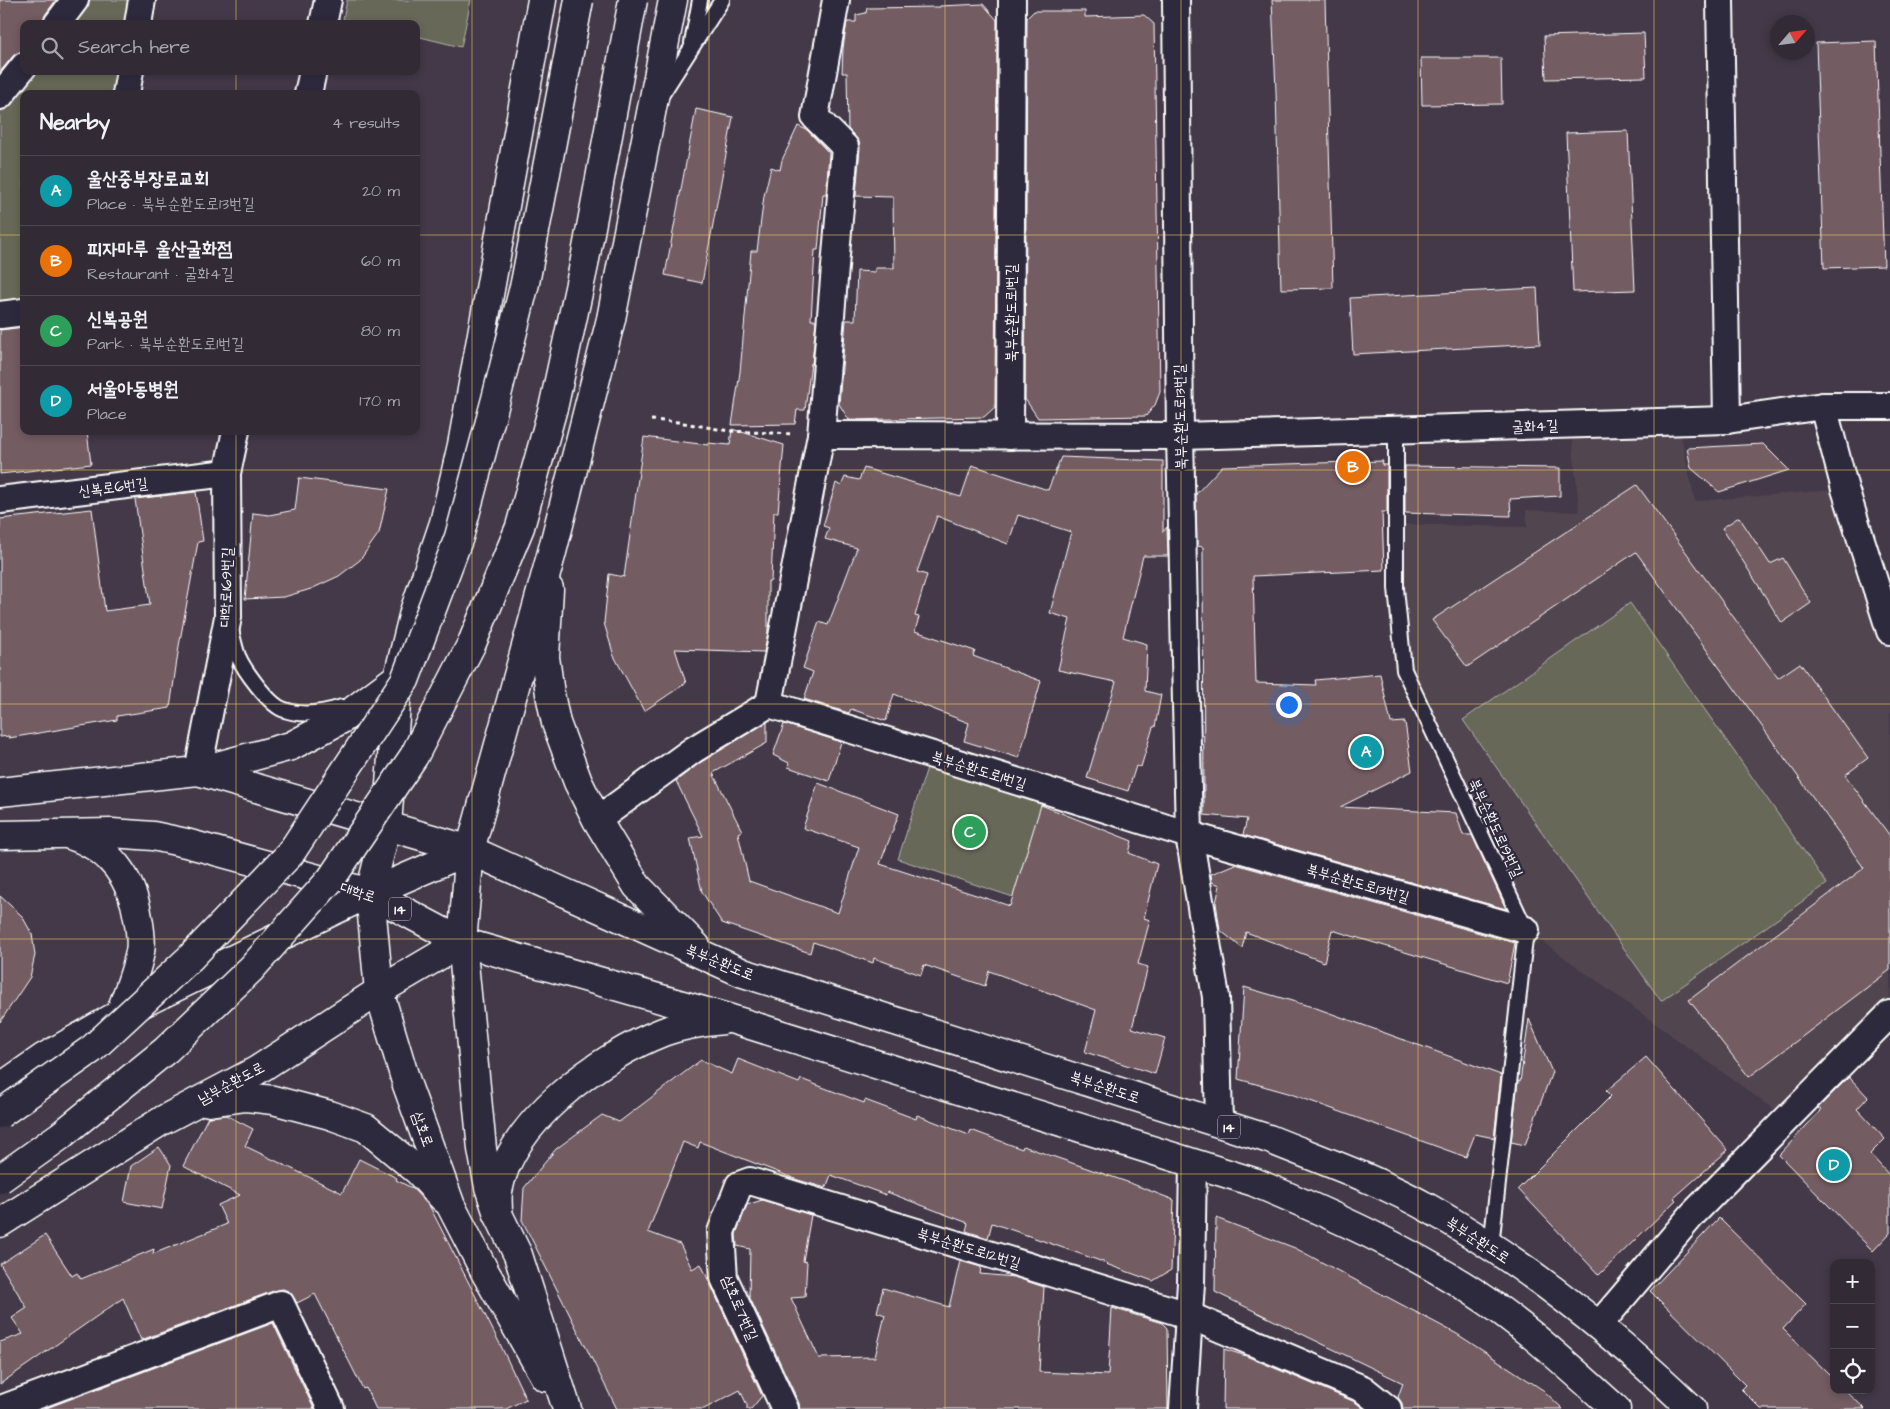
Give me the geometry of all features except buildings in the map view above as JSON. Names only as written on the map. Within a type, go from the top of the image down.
[{"type":"main road","name":"삼호로","points":[[542,0],[462,445],[444,523],[414,612],[398,677],[387,825],[370,893],[379,990],[407,1085],[451,1206],[485,1272],[562,1409]]},
{"type":"main road","points":[[0,1114],[92,1049],[190,958],[290,854],[405,680],[459,537],[496,399],[525,283],[579,0]]},
{"type":"main road","points":[[0,1180],[60,1136],[166,1050],[250,969],[331,879],[414,756],[472,643],[520,527],[554,404],[584,265],[633,0]]},
{"type":"main road","points":[[567,1409],[518,1255],[498,1214],[489,1187],[482,1149],[462,942],[470,850],[552,552],[611,319],[673,0]]},
{"type":"main road","points":[[552,552],[546,648],[550,694],[556,723],[578,782],[597,820],[637,886],[708,958]]},
{"type":"main road","points":[[198,771],[291,746],[342,719],[398,677]]},
{"type":"main road","name":"14","points":[[0,792],[198,771],[470,850]]},
{"type":"main road","points":[[61,833],[83,839],[102,851],[116,864],[124,876],[136,903],[140,928],[140,952],[120,1014]]},
{"type":"main road","name":"대학로","points":[[0,835],[112,833],[153,836],[186,843],[218,854],[370,893],[462,942],[731,1019]]},
{"type":"main road","points":[[0,1088],[43,1058],[120,1014],[370,893],[470,850]]},
{"type":"main road","name":"북부순환도로","points":[[470,850],[743,973],[1270,1139],[1353,1172],[1428,1208],[1491,1246],[1598,1326],[1656,1375],[1692,1409]]},
{"type":"main road","name":"남부순환도로","points":[[0,1223],[186,1107],[256,1071],[379,990],[462,942]]},
{"type":"main road","points":[[498,1214],[498,1191],[519,1141],[536,1119],[561,1094],[632,1046],[665,1032],[699,1023],[731,1019]]},
{"type":"main road","name":"14","points":[[731,1019],[1254,1182],[1337,1217],[1409,1253],[1473,1292],[1569,1367],[1616,1409]]},
{"type":"main road","points":[[186,1107],[218,1100],[246,1097],[273,1100],[330,1114],[366,1128],[418,1171],[451,1206]]},
{"type":"street","points":[[60,20],[75,0]]},
{"type":"street","points":[[139,20],[142,0]]},
{"type":"street","points":[[324,20],[328,0]]},
{"type":"street","points":[[597,820],[694,750],[769,704],[821,435],[845,148],[815,117],[836,0]]},
{"type":"street","name":"북부순환도로1번길","points":[[1010,436],[1012,0]]},
{"type":"street","name":"북부순환도로13번길","points":[[1176,0],[1180,436],[1190,835],[1216,997],[1219,1124]]},
{"type":"street","points":[[1720,0],[1727,420]]},
{"type":"street","points":[[0,96],[20,71]]},
{"type":"street","points":[[127,90],[129,75]]},
{"type":"street","points":[[309,90],[312,75]]},
{"type":"street","points":[[0,314],[20,312]]},
{"type":"street","points":[[1822,406],[1845,489],[1890,631]]},
{"type":"street","name":"굴화4길","points":[[1010,436],[1180,436],[1727,420],[1822,406],[1890,406]]},
{"type":"street","name":"대학로169번길","points":[[198,771],[228,617],[227,474],[235,435]]},
{"type":"street","points":[[821,435],[1010,436]]},
{"type":"street","name":"신복로6번길","points":[[0,500],[227,474]]},
{"type":"street","name":"북부순환도로1번길","points":[[769,704],[1190,835]]},
{"type":"street","name":"북부순환도로13번길","points":[[1190,835],[1526,930]]},
{"type":"street","points":[[1598,1326],[1693,1214],[1890,1014]]},
{"type":"street","points":[[1183,1409],[1191,1283],[1193,1163]]},
{"type":"street","name":"북부순환도로12번길","points":[[750,1181],[1188,1315],[1362,1389],[1388,1409]]},
{"type":"street","name":"삼호로7번길","points":[[750,1181],[739,1185],[721,1232],[724,1278],[785,1409]]},
{"type":"street","points":[[1,1409],[281,1304],[331,1409]]},
{"type":"lane","points":[[690,51],[700,0]]},
{"type":"lane","points":[[652,109],[722,0]]},
{"type":"lane","name":"북부순환도로19번길","points":[[1396,430],[1396,588],[1404,670],[1526,930]]},
{"type":"lane","points":[[228,617],[238,655],[250,676],[280,708],[298,713],[326,712],[342,707],[398,677]]},
{"type":"lane","points":[[1491,1246],[1526,930]]},
{"type":"path","points":[[651,420],[678,422],[729,432],[821,435]]},
{"type":"shaded area","points":[[1678,422],[1695,501],[1845,489],[1890,631],[1890,1014],[1787,1119],[1526,930],[1404,670],[1396,524],[1527,527],[1526,510],[1579,512],[1571,425]]},
{"type":"green space","points":[[75,0],[142,0],[139,20],[60,20]]},
{"type":"green space","points":[[347,0],[471,0],[461,47],[420,37],[420,20],[343,19]]},
{"type":"green space","points":[[20,75],[129,75],[127,90],[20,90],[20,312],[0,315],[0,96]]},
{"type":"green space","points":[[1630,603],[1827,884],[1661,1001],[1463,720]]},
{"type":"green space","points":[[931,755],[1046,791],[1013,897],[898,859]]},
{"type":"place","name":"피자마루 울산굴화점","points":[[1353,467]]},
{"type":"place","name":"울산중부장로교회","points":[[1366,752]]},
{"type":"place","name":"신복공원","points":[[970,832]]},
{"type":"place","name":"서울아동병원","points":[[1834,1165]]}]
